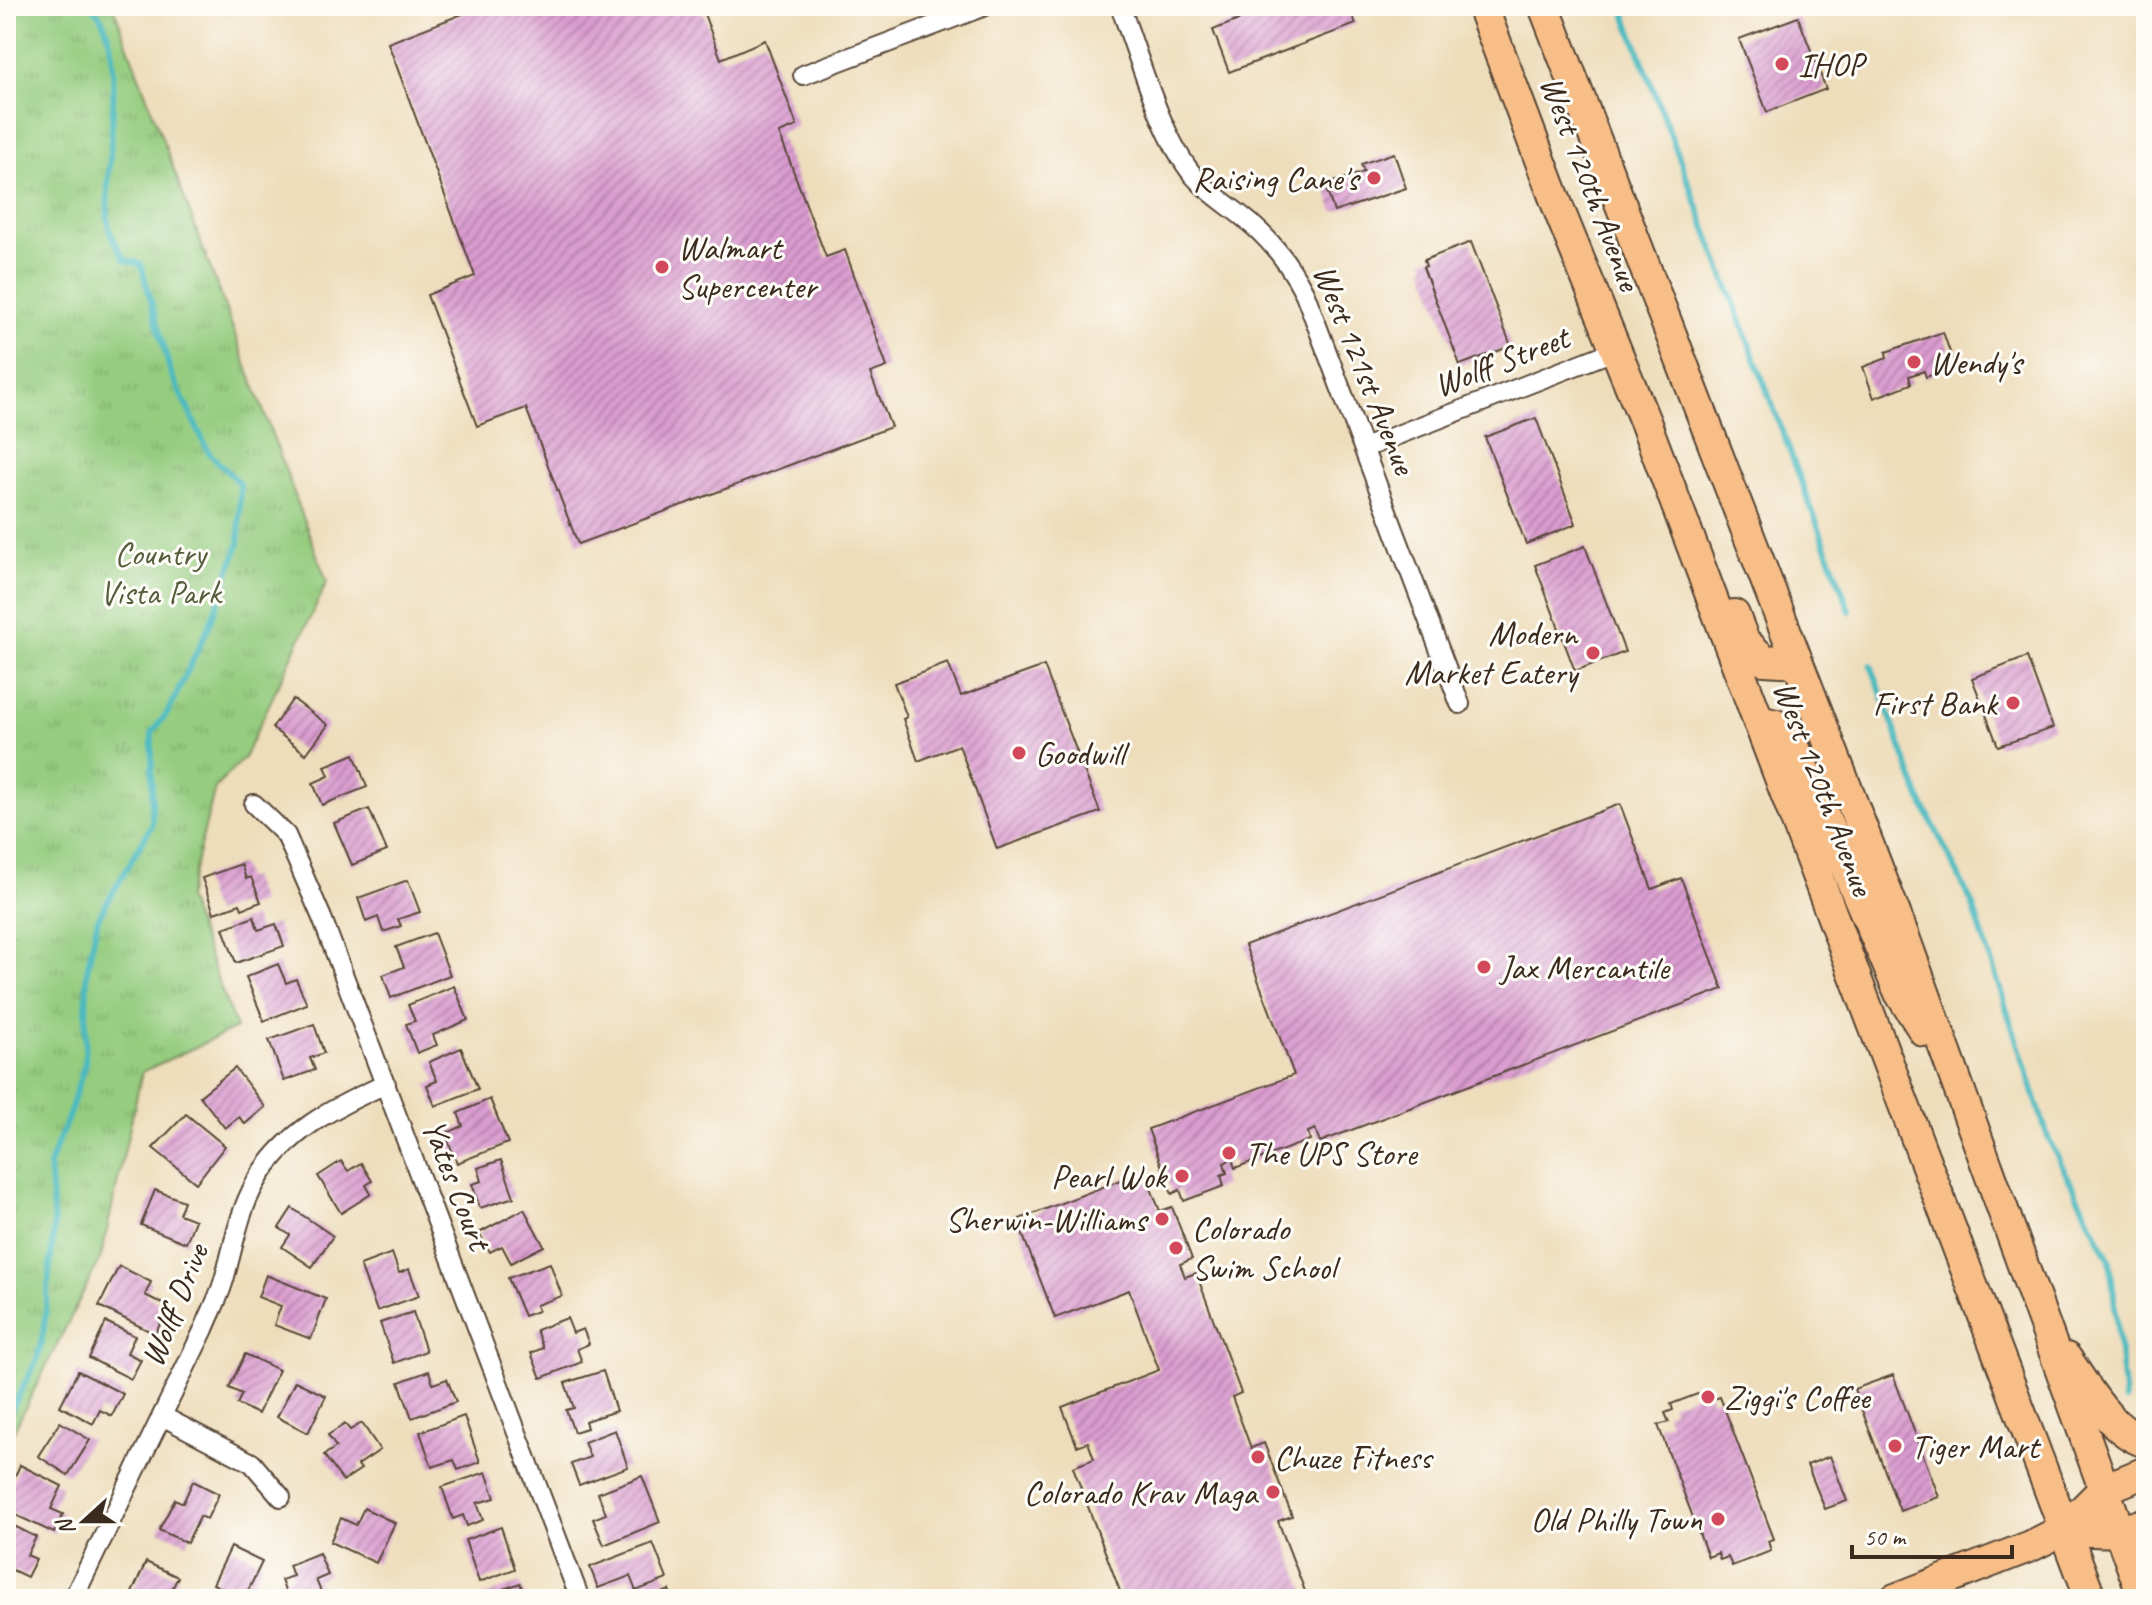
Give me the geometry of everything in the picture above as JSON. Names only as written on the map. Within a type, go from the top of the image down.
[{"type":"main road","name":"West 120th Avenue","points":[[1482,6],[1758,721],[2091,1599]]},
{"type":"main road","name":"West 120th Avenue","points":[[1544,6],[1959,1087],[2044,1330],[2104,1489],[2133,1528],[2144,1599]]},
{"type":"main road","points":[[1618,355],[1651,395],[1744,641],[1764,660],[1797,662]]},
{"type":"main road","points":[[1758,721],[1776,725],[1790,737],[1900,993],[1959,1087]]},
{"type":"main road","points":[[2044,1330],[2105,1411],[2124,1430],[2146,1442]]},
{"type":"main road","points":[[1895,1599],[2031,1546],[2063,1530],[2104,1489],[2146,1472]]},
{"type":"main road","points":[[2063,1530],[2133,1528]]},
{"type":"street","points":[[803,75],[985,6]]},
{"type":"street","name":"West 121st Avenue","points":[[1120,6],[1164,122],[1191,172],[1266,237],[1294,273],[1364,448],[1460,704]]},
{"type":"street","name":"Wolff Street","points":[[1364,448],[1618,355]]},
{"type":"street","name":"Yates Court","points":[[254,804],[286,835],[322,918],[580,1599]]},
{"type":"street","name":"Wolff Drive","points":[[73,1599],[222,1287],[250,1196],[272,1159],[307,1125],[386,1084]]},
{"type":"street","points":[[162,1416],[252,1463],[281,1497]]},
{"type":"green space","name":"Country Vista Park","points":[[6,6],[113,6],[327,582],[244,758],[215,788],[187,898],[236,1028],[142,1072],[101,1257],[6,1446]]},
{"type":"building","name":"Walmart Supercenter","points":[[483,6],[701,6],[721,59],[765,40],[797,126],[779,133],[826,257],[845,250],[887,367],[870,373],[891,427],[578,544],[526,408],[477,426],[427,295],[475,276],[388,43]]},
{"type":"building","points":[[1274,6],[1349,6],[1356,24],[1229,72],[1213,30]]},
{"type":"building","name":"IHOP","points":[[1798,17],[1826,89],[1767,112],[1739,39]]},
{"type":"building","name":"Raising Cane's","points":[[1394,153],[1406,188],[1334,212],[1325,185],[1364,172],[1361,164]]},
{"type":"building","points":[[1471,242],[1511,346],[1460,365],[1423,267],[1426,266],[1424,260]]},
{"type":"building","name":"Wendy's","points":[[1943,332],[1955,367],[1926,377],[1924,371],[1909,376],[1911,384],[1874,398],[1863,367],[1887,358],[1886,352]]},
{"type":"building","points":[[1536,418],[1576,524],[1526,544],[1485,437]]},
{"type":"building","points":[[1585,546],[1625,652],[1575,671],[1535,565]]},
{"type":"building","name":"First Bank","points":[[2027,657],[2053,728],[1998,746],[1972,678]]},
{"type":"building","name":"Goodwill","points":[[948,663],[961,696],[1044,666],[1100,812],[997,849],[959,745],[918,761],[903,719],[907,717],[894,683]]},
{"type":"building","points":[[293,699],[328,725],[306,754],[272,728]]},
{"type":"building","points":[[354,754],[367,787],[322,805],[313,783],[329,776],[325,766]]},
{"type":"building","name":"Jax Mercantile","points":[[1620,804],[1652,889],[1681,878],[1723,989],[1320,1142],[1315,1129],[1308,1132],[1310,1140],[1235,1168],[1232,1159],[1224,1163],[1227,1173],[1221,1175],[1224,1186],[1184,1201],[1180,1190],[1172,1194],[1148,1129],[1294,1075],[1245,945]]},
{"type":"building","points":[[369,809],[387,851],[352,865],[334,823]]},
{"type":"building","points":[[241,864],[246,879],[251,877],[261,902],[242,909],[240,904],[214,913],[202,878]]},
{"type":"building","points":[[408,880],[420,912],[398,919],[401,926],[383,932],[378,917],[366,922],[358,898]]},
{"type":"building","points":[[254,917],[258,930],[276,924],[284,946],[236,963],[223,928]]},
{"type":"building","points":[[434,933],[450,975],[391,998],[383,975],[404,967],[396,947]]},
{"type":"building","points":[[278,964],[286,983],[296,979],[307,1004],[264,1021],[246,977]]},
{"type":"building","points":[[454,986],[468,1020],[433,1035],[437,1045],[417,1053],[406,1024],[415,1021],[408,1005]]},
{"type":"building","points":[[314,1024],[324,1053],[310,1058],[315,1070],[284,1081],[269,1040]]},
{"type":"building","points":[[461,1048],[478,1089],[435,1106],[427,1085],[437,1081],[429,1062]]},
{"type":"building","points":[[235,1068],[265,1107],[245,1124],[239,1117],[225,1128],[200,1096]]},
{"type":"building","points":[[490,1099],[508,1143],[457,1163],[445,1134],[463,1126],[458,1113]]},
{"type":"building","points":[[186,1114],[225,1146],[196,1183],[153,1148]]},
{"type":"building","points":[[501,1160],[514,1197],[480,1208],[472,1184],[482,1181],[478,1168]]},
{"type":"building","points":[[341,1161],[348,1171],[361,1163],[372,1181],[366,1185],[371,1194],[341,1213],[318,1176]]},
{"type":"building","points":[[1144,1171],[1160,1211],[1172,1207],[1192,1259],[1180,1264],[1185,1277],[1196,1273],[1241,1393],[1232,1397],[1251,1448],[1264,1443],[1292,1516],[1278,1521],[1308,1599],[1123,1599],[1073,1467],[1094,1459],[1088,1442],[1077,1446],[1062,1407],[1159,1370],[1129,1290],[1055,1318],[1017,1220]]},
{"type":"building","points":[[155,1190],[184,1201],[179,1214],[195,1220],[186,1243],[141,1225]]},
{"type":"building","points":[[292,1208],[333,1236],[312,1267],[282,1247],[290,1235],[279,1228]]},
{"type":"building","points":[[524,1209],[544,1246],[511,1263],[502,1246],[490,1252],[479,1233]]},
{"type":"building","points":[[392,1253],[399,1273],[409,1269],[419,1296],[377,1311],[360,1265]]},
{"type":"building","points":[[550,1263],[562,1296],[536,1305],[538,1311],[524,1316],[508,1278]]},
{"type":"building","points":[[119,1266],[151,1282],[145,1295],[169,1307],[155,1334],[99,1306]]},
{"type":"building","points":[[266,1275],[326,1299],[311,1339],[274,1325],[281,1306],[258,1297]]},
{"type":"building","points":[[413,1312],[426,1351],[394,1363],[380,1323]]},
{"type":"building","points":[[567,1318],[573,1333],[583,1329],[589,1344],[577,1349],[582,1362],[541,1378],[531,1353],[543,1348],[536,1330]]},
{"type":"building","points":[[106,1322],[135,1336],[127,1353],[141,1360],[131,1379],[89,1358]]},
{"type":"building","points":[[245,1354],[279,1370],[258,1414],[237,1404],[242,1394],[229,1388]]},
{"type":"building","points":[[78,1371],[123,1394],[112,1416],[100,1410],[93,1424],[60,1406]]},
{"type":"building","points":[[429,1371],[433,1384],[447,1379],[456,1402],[412,1418],[399,1382]]},
{"type":"building","points":[[603,1371],[616,1411],[585,1421],[587,1428],[574,1432],[566,1410],[574,1408],[565,1383]]},
{"type":"building","points":[[1893,1375],[1939,1497],[1900,1511],[1854,1389]]},
{"type":"building","points":[[295,1381],[326,1396],[308,1433],[277,1417]]},
{"type":"building","points":[[1708,1390],[1711,1400],[1720,1397],[1774,1539],[1768,1541],[1771,1551],[1732,1566],[1728,1557],[1720,1560],[1718,1553],[1708,1557],[1658,1425],[1669,1422],[1665,1413],[1673,1410],[1671,1404]]},
{"type":"building","points":[[464,1416],[480,1462],[458,1470],[454,1460],[432,1467],[420,1432]]},
{"type":"building","points":[[60,1422],[90,1440],[68,1475],[38,1456]]},
{"type":"building","points":[[362,1423],[380,1450],[358,1465],[361,1469],[343,1481],[324,1455],[336,1447],[328,1435],[345,1424],[350,1430]]},
{"type":"building","points":[[615,1430],[628,1467],[579,1485],[571,1464],[590,1457],[584,1442]]},
{"type":"building","points":[[1830,1456],[1847,1501],[1825,1509],[1807,1465]]},
{"type":"building","points":[[20,1465],[62,1486],[51,1509],[63,1514],[54,1533],[7,1511],[14,1495],[8,1492]]},
{"type":"building","points":[[486,1472],[495,1498],[477,1503],[483,1520],[467,1526],[463,1515],[453,1519],[442,1487]]},
{"type":"building","points":[[642,1476],[660,1522],[604,1545],[593,1519],[606,1514],[598,1493]]},
{"type":"building","points":[[193,1481],[219,1494],[207,1519],[200,1516],[187,1543],[159,1530],[175,1499],[183,1503]]},
{"type":"building","points":[[364,1508],[395,1523],[376,1563],[330,1542],[341,1518],[356,1525]]},
{"type":"building","points":[[14,1526],[36,1537],[27,1555],[36,1559],[27,1577],[6,1567],[6,1534],[9,1536]]},
{"type":"building","points":[[501,1527],[515,1569],[479,1582],[465,1540]]},
{"type":"building","points":[[653,1543],[667,1579],[636,1591],[630,1576],[598,1588],[590,1567]]},
{"type":"building","points":[[231,1547],[262,1562],[244,1599],[213,1584]]},
{"type":"building","points":[[319,1553],[328,1575],[316,1580],[324,1599],[288,1599],[281,1580],[293,1576],[289,1565]]},
{"type":"building","points":[[146,1562],[178,1577],[167,1599],[140,1599],[131,1595]]},
{"type":"building","points":[[520,1583],[526,1599],[477,1599]]},
{"type":"building","points":[[669,1590],[673,1599],[649,1599]]},
{"type":"waterway","points":[[6,1420],[37,1360],[44,1328],[54,1225],[49,1165],[85,1063],[87,970],[98,918],[152,825],[152,733],[168,712],[210,624],[239,544],[240,484],[209,453],[171,374],[141,264],[125,260],[110,231],[107,204],[113,109],[111,46],[103,22],[90,6]]},
{"type":"waterway","points":[[1622,6],[1850,611]]},
{"type":"waterway","points":[[1871,665],[1919,796],[1972,903],[2049,1140],[2110,1261],[2125,1400]]},
{"type":"place","name":"IHOP","points":[[1782,64]]},
{"type":"place","name":"Raising Cane's","points":[[1374,178]]},
{"type":"place","name":"Walmart Supercenter","points":[[662,267]]},
{"type":"place","name":"Wendy's","points":[[1914,362]]},
{"type":"place","name":"Modern Market Eatery","points":[[1593,653]]},
{"type":"place","name":"First Bank","points":[[2013,703]]},
{"type":"place","name":"Goodwill","points":[[1019,753]]},
{"type":"place","name":"Jax Mercantile","points":[[1484,967]]},
{"type":"place","name":"The UPS Store","points":[[1229,1153]]},
{"type":"place","name":"Pearl Wok","points":[[1182,1176]]},
{"type":"place","name":"Sherwin-Williams","points":[[1162,1219]]},
{"type":"place","name":"Colorado Swim School","points":[[1176,1248]]},
{"type":"place","name":"Ziggi's Coffee","points":[[1708,1397]]},
{"type":"place","name":"Tiger Mart","points":[[1895,1446]]},
{"type":"place","name":"Chuze Fitness","points":[[1258,1457]]},
{"type":"place","name":"Colorado Krav Maga","points":[[1273,1492]]},
{"type":"place","name":"Old Philly Town","points":[[1718,1519]]}]
